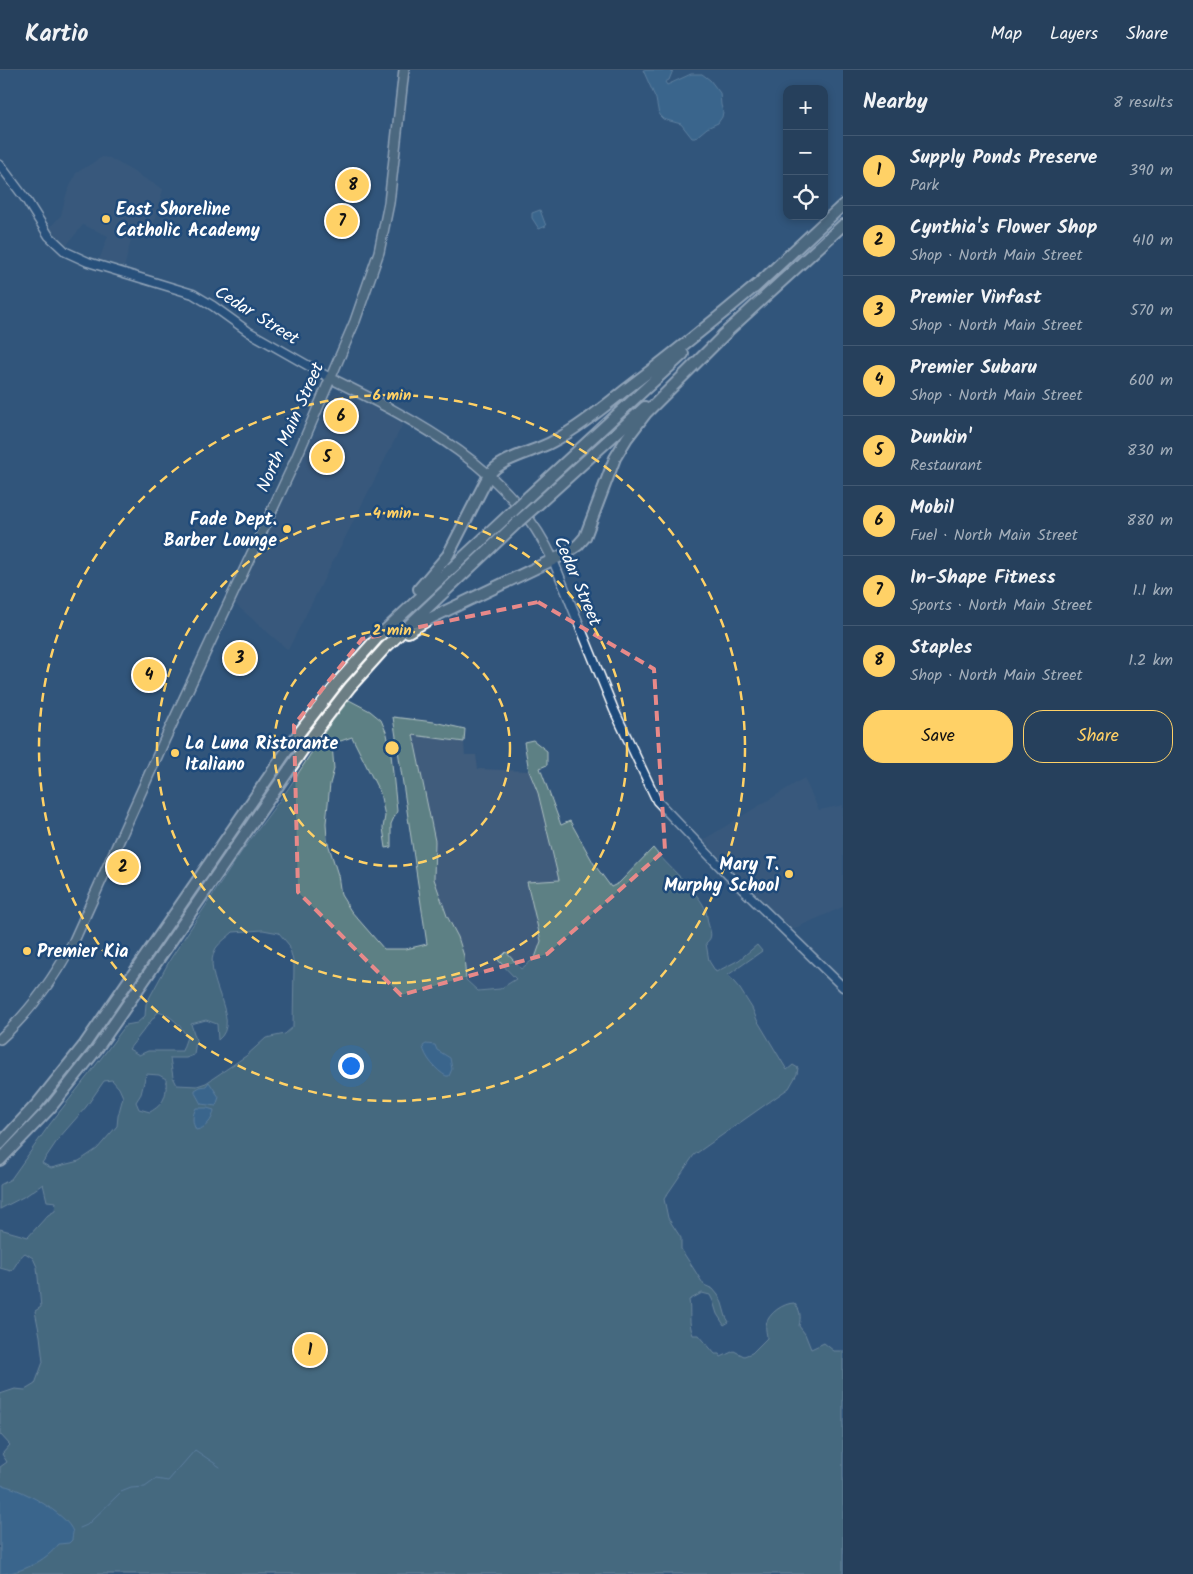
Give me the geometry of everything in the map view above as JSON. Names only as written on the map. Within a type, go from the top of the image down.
[{"type":"highway","points":[[379,636],[843,205]]},
{"type":"highway","points":[[0,1160],[51,1107],[96,1050],[312,735],[352,684],[385,648],[519,521],[843,225]]},
{"type":"highway","points":[[0,1144],[37,1104],[85,1044],[299,733],[339,681],[448,555],[489,475],[499,465],[541,448],[586,420],[688,342],[758,284]]},
{"type":"highway","points":[[352,684],[410,630],[573,549],[585,537],[615,458],[627,438],[646,413],[727,332]]},
{"type":"main road","name":"North Main Street","points":[[0,1039],[36,1001],[57,971],[73,942],[295,461],[355,321],[379,252],[389,203],[404,70]]},
{"type":"main road","name":"Cedar Street","points":[[0,165],[48,234],[66,252],[88,262],[193,294],[249,332],[330,378],[402,415],[458,450],[489,475],[534,523],[553,560],[614,710],[656,801],[843,987]]},
{"type":"highlighted area","points":[[538,602],[654,669],[665,850],[547,954],[401,995],[298,892],[294,725],[362,639]]},
{"type":"shaded area","points":[[643,70],[673,70],[669,80],[665,82],[667,85],[691,74],[702,74],[710,80],[720,93],[722,117],[718,123],[692,138],[681,124],[663,119],[659,115],[656,99]]},
{"type":"shaded area","name":"East Shoreline Catholic Academy","points":[[102,157],[110,158],[163,189],[154,223],[132,236],[123,273],[97,265],[108,236],[83,225],[63,250],[46,232],[61,215],[66,195],[76,173]]},
{"type":"shaded area","points":[[540,210],[546,226],[539,229],[532,218],[532,213]]},
{"type":"shaded area","points":[[338,392],[352,395],[403,424],[288,650],[235,604],[238,592],[287,486],[307,449],[331,397]]},
{"type":"shaded area","points":[[413,734],[464,742],[465,755],[476,755],[478,769],[529,771],[538,793],[559,880],[536,916],[541,941],[535,958],[521,969],[499,960],[516,979],[500,989],[478,991],[466,980],[464,956],[458,937],[447,916],[434,879],[435,841]]},
{"type":"shaded area","name":"Mary T. Murphy School","points":[[804,778],[819,810],[843,805],[843,907],[789,931],[703,840]]},
{"type":"shaded area","points":[[426,1044],[435,1045],[437,1050],[450,1058],[452,1069],[449,1076],[439,1071],[428,1059],[423,1046]]},
{"type":"shaded area","points":[[209,1082],[219,1097],[216,1106],[201,1104],[195,1093],[195,1090],[206,1086]]},
{"type":"shaded area","points":[[196,1108],[214,1110],[208,1123],[196,1130],[193,1119]]},
{"type":"shaded area","points":[[0,1485],[18,1490],[52,1509],[69,1525],[73,1532],[72,1540],[69,1543],[59,1544],[47,1556],[25,1569],[0,1574]]},
{"type":"green space","points":[[349,700],[370,711],[381,720],[387,734],[397,811],[391,824],[391,847],[386,848],[383,828],[385,816],[380,793],[352,737],[332,744],[334,769],[330,784],[326,823],[327,840],[338,875],[341,895],[351,911],[384,949],[406,949],[427,944],[393,717],[434,722],[465,729],[464,742],[413,735],[435,841],[434,879],[447,916],[458,937],[464,956],[466,980],[478,991],[500,989],[516,979],[498,960],[506,952],[521,969],[535,958],[541,941],[527,882],[559,880],[538,793],[529,771],[524,742],[533,740],[547,751],[547,765],[540,768],[561,825],[570,821],[594,864],[611,887],[619,883],[653,848],[703,904],[711,934],[706,943],[709,961],[716,972],[739,960],[757,945],[762,951],[728,975],[752,1008],[757,1020],[787,1070],[793,1065],[798,1068],[797,1074],[789,1088],[694,1155],[664,1199],[668,1218],[681,1238],[681,1249],[704,1285],[713,1289],[718,1295],[729,1322],[724,1325],[717,1314],[710,1295],[702,1293],[689,1300],[693,1335],[699,1335],[715,1354],[719,1354],[721,1357],[734,1351],[744,1356],[752,1353],[767,1338],[766,1327],[770,1316],[781,1307],[790,1303],[794,1303],[798,1308],[800,1314],[799,1326],[805,1334],[811,1349],[824,1343],[834,1351],[843,1351],[843,1574],[0,1574],[0,1467],[7,1462],[2,1454],[10,1445],[0,1434],[0,1394],[15,1389],[25,1390],[35,1384],[43,1362],[35,1311],[41,1307],[37,1267],[33,1258],[25,1253],[11,1271],[0,1268],[0,1229],[28,1237],[48,1215],[55,1211],[56,1202],[47,1201],[43,1184],[0,1209],[0,1185],[11,1179],[50,1124],[126,1025],[137,1023],[145,1016],[146,1004],[171,958],[242,851],[288,789],[328,727]],"holes":[[[263,930],[279,933],[289,945],[294,965],[293,1027],[285,1034],[266,1038],[246,1056],[206,1083],[197,1086],[177,1085],[173,1077],[170,1058],[186,1058],[194,1055],[196,1040],[191,1024],[206,1020],[217,1024],[218,1040],[225,1031],[224,1009],[216,984],[212,959],[216,948],[233,932]],[[158,1012],[176,1022],[187,1037],[182,1051],[148,1051],[139,1055],[129,1049]],[[146,1074],[159,1075],[166,1079],[164,1099],[159,1106],[150,1112],[139,1109],[136,1102],[141,1094]],[[112,1080],[119,1088],[123,1097],[117,1126],[97,1149],[79,1161],[51,1168],[42,1163],[59,1138],[86,1107],[104,1081]]]},
{"type":"waterway","points":[[80,1528],[87,1525],[121,1492],[131,1488],[145,1487],[156,1479],[168,1481],[195,1450],[220,1467]]},
{"type":"place","name":"Staples","points":[[353,185]]},
{"type":"place","name":"East Shoreline Catholic Academy","points":[[106,219]]},
{"type":"place","name":"In-Shape Fitness","points":[[342,221]]},
{"type":"place","name":"Mobil","points":[[341,416]]},
{"type":"place","name":"Dunkin'","points":[[327,457]]},
{"type":"place","name":"Fade Dept. Barber Lounge","points":[[287,529]]},
{"type":"place","name":"Premier Vinfast","points":[[240,658]]},
{"type":"place","name":"Premier Subaru","points":[[149,675]]},
{"type":"place","name":"La Luna Ristorante Italiano","points":[[175,753]]},
{"type":"place","name":"Cynthia's Flower Shop","points":[[123,867]]},
{"type":"place","name":"Mary T. Murphy School","points":[[789,874]]},
{"type":"place","name":"Premier Kia","points":[[27,951]]},
{"type":"place","name":"Supply Ponds Preserve","points":[[310,1350]]}]
